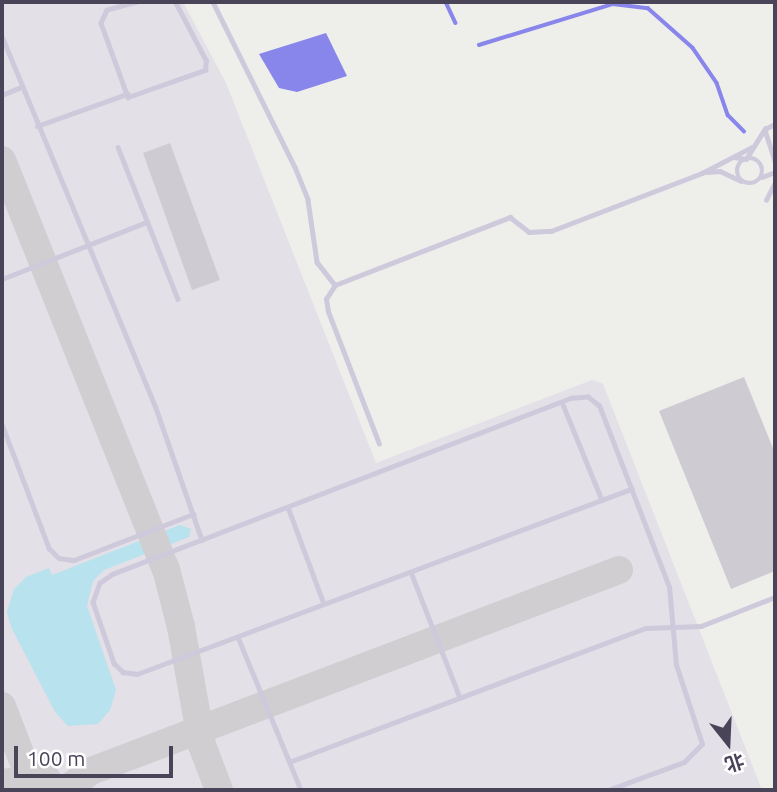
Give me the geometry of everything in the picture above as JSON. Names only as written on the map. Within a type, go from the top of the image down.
[{"type":"lane","points":[[137,2],[107,10],[101,23],[128,97],[205,70],[206,61],[175,2]]},
{"type":"lane","points":[[213,2],[295,167],[308,200],[317,261],[335,285]]},
{"type":"lane","points":[[2,36],[37,126],[155,405],[202,540]]},
{"type":"lane","points":[[2,95],[21,87]]},
{"type":"lane","points":[[37,126],[127,93]]},
{"type":"lane","points":[[743,182],[738,167],[765,130],[775,124]]},
{"type":"lane","points":[[765,130],[764,137],[775,161]]},
{"type":"lane","points":[[118,147],[178,299]]},
{"type":"lane","points":[[379,444],[328,312],[326,299],[335,285],[510,217],[529,232],[540,234],[702,173],[752,147]]},
{"type":"lane","points":[[733,158],[758,161],[761,177]]},
{"type":"lane","points":[[702,173],[720,171],[743,182],[755,183],[761,177],[775,172]]},
{"type":"lane","points":[[766,201],[775,182]]},
{"type":"lane","points":[[2,279],[147,222]]},
{"type":"lane","points":[[608,790],[684,762],[702,744],[676,665],[669,587],[631,489],[593,399],[580,396],[562,402],[202,540],[100,583],[93,602],[110,657],[123,672],[137,674],[631,489]]},
{"type":"lane","points":[[562,402],[602,500]]},
{"type":"lane","points":[[2,424],[49,548],[59,558],[74,559],[193,514]]},
{"type":"lane","points":[[288,507],[324,604]]},
{"type":"lane","points":[[411,572],[460,698]]},
{"type":"lane","points":[[289,762],[646,628],[701,626],[775,597]]},
{"type":"lane","points":[[238,637],[301,790]]},
{"type":"shaded area","points":[[2,2],[183,2],[226,83],[376,463],[592,380],[603,384],[762,790],[2,790]]},
{"type":"shaded area","points":[[326,33],[347,76],[297,92],[279,88],[259,54]]},
{"type":"shaded area","points":[[180,525],[191,529],[189,537],[104,570],[93,581],[87,606],[116,690],[110,710],[98,724],[68,726],[55,712],[11,627],[7,612],[14,589],[26,577],[49,568],[52,575]]},
{"type":"building","points":[[170,143],[220,280],[192,290],[143,153]]},
{"type":"building","points":[[744,377],[775,453],[775,571],[731,589],[659,411]]},
{"type":"waterway","points":[[446,2],[456,23]]},
{"type":"waterway","points":[[479,45],[613,4],[648,8],[693,48],[717,83],[728,115],[744,131]]},
{"type":"taxiway","points":[[2,160],[166,569],[181,627],[202,745],[219,790]]},
{"type":"taxiway","points":[[65,790],[91,771],[619,570]]},
{"type":"taxiway","points":[[2,706],[34,790]]},
{"type":"taxiway","points":[[2,783],[47,778]]}]
